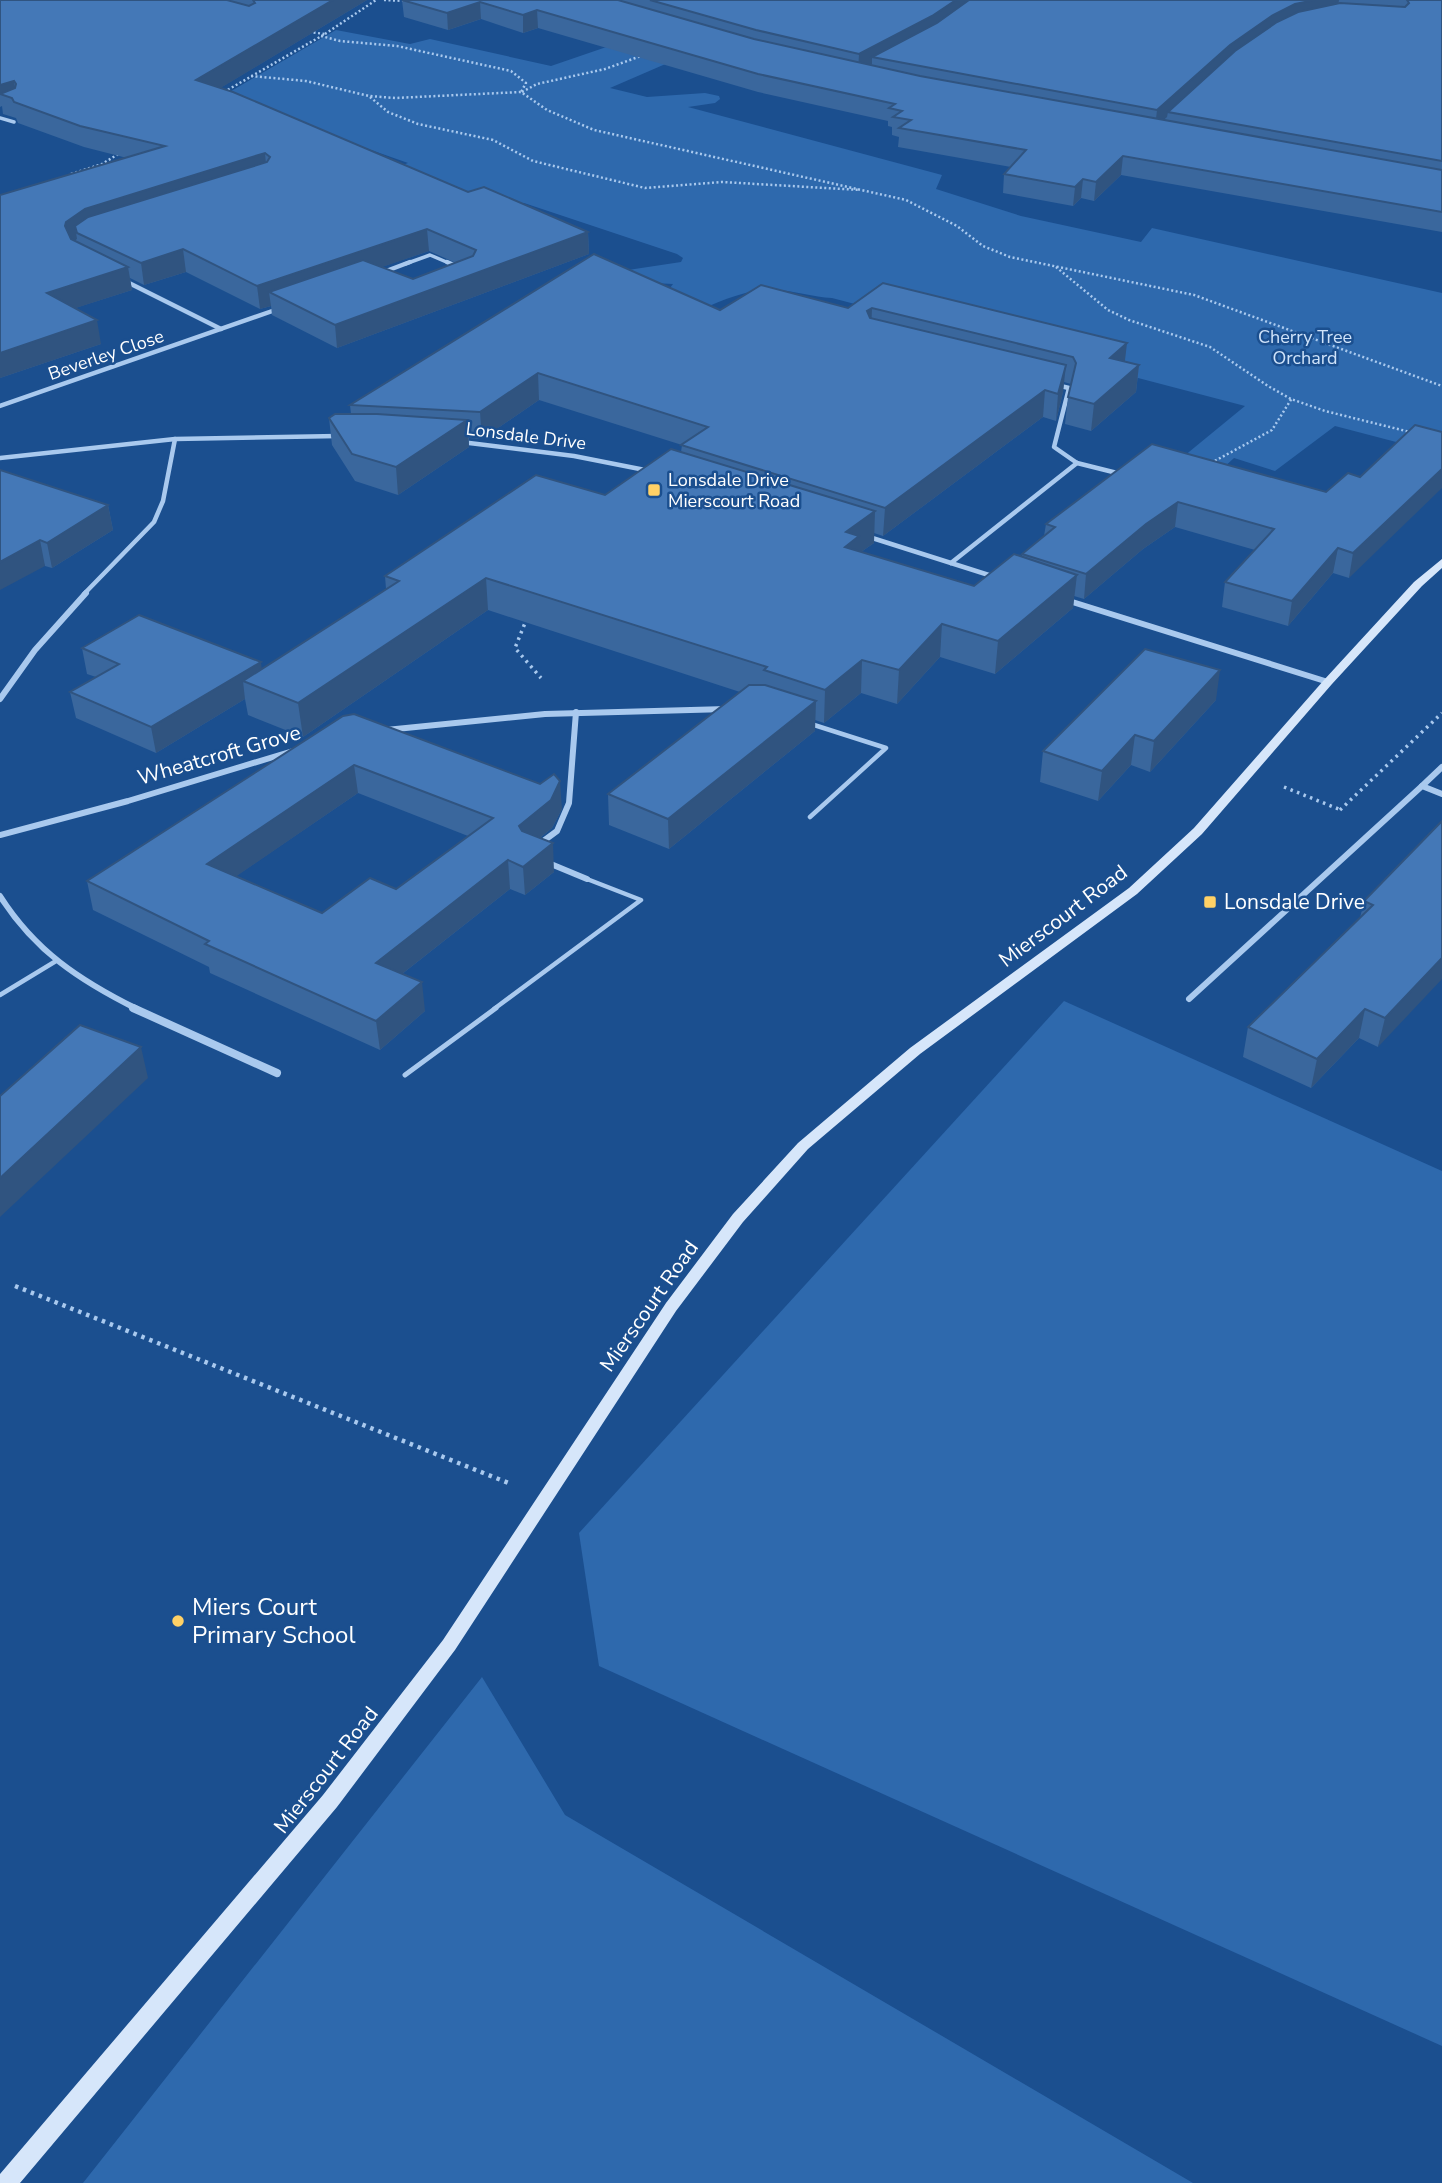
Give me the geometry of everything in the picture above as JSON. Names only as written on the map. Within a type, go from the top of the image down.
[{"type":"street","points":[[0,118],[14,122]]},
{"type":"street","points":[[379,273],[430,254],[462,269]]},
{"type":"street","name":"Beverley Close","points":[[120,279],[220,328]]},
{"type":"street","name":"Beverley Close","points":[[0,406],[293,303]]},
{"type":"street","points":[[1043,382],[1069,388],[1054,447],[1077,463],[1132,476]]},
{"type":"street","points":[[0,458],[175,439],[256,435],[350,436]]},
{"type":"street","points":[[0,699],[35,650],[69,610],[154,522],[167,489],[175,439]]},
{"type":"street","name":"Lonsdale Drive","points":[[455,442],[574,456],[656,473]]},
{"type":"street","points":[[951,562],[1077,463]]},
{"type":"street","points":[[858,533],[1000,579]]},
{"type":"street","name":"Mierscourt Road","points":[[6,2183],[331,1801],[449,1645],[671,1307],[738,1218],[803,1146],[915,1051],[1133,891],[1198,831],[1251,774],[1328,682],[1418,584],[1442,562]]},
{"type":"street","points":[[1065,600],[1328,682]]},
{"type":"street","points":[[379,731],[576,712],[736,709]]},
{"type":"street","points":[[526,854],[557,831],[569,803],[576,712]]},
{"type":"street","name":"Wheatcroft Grove","points":[[0,835],[128,801],[301,748]]},
{"type":"street","points":[[1189,999],[1442,767]]},
{"type":"street","points":[[1422,786],[1442,794]]},
{"type":"street","points":[[538,859],[587,879]]},
{"type":"street","points":[[0,896],[21,929],[56,961],[90,983],[141,1010],[277,1073]]},
{"type":"lane","points":[[800,720],[886,748],[810,817]]},
{"type":"lane","points":[[405,1075],[641,900],[587,879]]},
{"type":"lane","points":[[0,995],[56,961]]},
{"type":"path","points":[[219,95],[323,35],[376,0]]},
{"type":"path","points":[[384,0],[409,1]]},
{"type":"path","points":[[301,30],[340,41],[397,46],[496,67],[522,78],[526,83],[522,92]]},
{"type":"path","points":[[251,76],[306,81],[369,96],[446,97],[522,92],[537,85],[605,69],[643,55]]},
{"type":"path","points":[[522,92],[534,103],[555,115],[594,130],[875,191],[925,209],[957,226],[983,246],[1010,257],[1194,295],[1442,386]]},
{"type":"path","points":[[369,96],[388,112],[418,124],[493,140],[533,161],[645,188],[723,182],[875,191]]},
{"type":"path","points":[[64,177],[102,164],[122,152]]},
{"type":"path","points":[[102,164],[114,170]]},
{"type":"path","points":[[1055,265],[1079,290],[1099,304],[1127,319],[1178,334],[1212,348],[1254,378],[1292,398],[1417,434]]},
{"type":"path","points":[[1202,467],[1272,430],[1292,398]]},
{"type":"path","points":[[528,616],[515,648],[535,674],[555,687],[545,714]]},
{"type":"path","points":[[1340,810],[1442,713]]},
{"type":"path","points":[[1251,774],[1378,824]]},
{"type":"path","points":[[15,1286],[544,1498]]},
{"type":"green space","name":"Cherry Tree Orchard","points":[[336,30],[410,44],[430,39],[551,66],[653,31],[707,46],[610,88],[647,97],[705,93],[719,96],[720,99],[715,103],[688,107],[942,175],[936,189],[1021,216],[1141,242],[1152,228],[1442,293],[1442,454],[1335,426],[1275,471],[1234,458],[1208,482],[1167,470],[1245,406],[832,298],[784,291],[755,291],[693,313],[670,288],[673,284],[633,282],[628,270],[681,262],[683,258],[677,254],[524,203],[505,204],[379,174],[408,163],[221,97]]},
{"type":"green space","points":[[1064,1001],[1442,1171],[1442,2046],[599,1666],[579,1533]]},
{"type":"green space","points":[[482,1677],[565,1815],[1193,2183],[83,2183]]},
{"type":"building","points":[[0,0],[227,0],[249,6],[255,3],[253,0],[333,0],[196,80],[233,92],[468,192],[484,187],[588,232],[335,325],[269,292],[363,260],[413,279],[473,256],[476,250],[427,229],[257,286],[183,249],[141,263],[77,233],[75,226],[88,217],[267,162],[270,157],[265,153],[85,209],[66,222],[71,239],[128,267],[47,293],[97,320],[0,353],[0,195],[165,146],[80,126],[14,102],[12,98],[0,94],[15,88],[16,84],[14,81],[0,85]]},
{"type":"building","points":[[402,0],[618,0],[754,39],[920,76],[1442,170],[1442,212],[1123,156],[1096,182],[1083,179],[1075,187],[1004,174],[1026,150],[899,128],[911,120],[893,117],[902,111],[889,108],[895,104],[758,74],[537,10],[523,15],[480,2],[447,13]]},
{"type":"building","points":[[650,0],[956,0],[932,16],[859,54],[756,30]]},
{"type":"building","points":[[969,0],[1315,0],[1295,4],[1273,15],[1230,45],[1157,110],[872,57],[937,23]]},
{"type":"building","points":[[1407,0],[1442,0],[1442,161],[1168,112],[1235,51],[1277,22],[1298,12],[1340,3],[1405,7],[1409,3]]},
{"type":"building","points":[[594,254],[720,310],[761,285],[848,308],[883,283],[1127,343],[1110,358],[1139,365],[1094,404],[1068,397],[1076,363],[1073,357],[872,308],[867,311],[870,318],[1066,365],[1058,394],[1045,390],[885,508],[681,445],[708,427],[538,373],[480,412],[350,405]]},
{"type":"building","points":[[335,414],[467,420],[396,467],[352,454],[329,418]]},
{"type":"building","points":[[1415,425],[1442,432],[1442,469],[1353,553],[1338,548],[1292,601],[1225,582],[1274,529],[1178,502],[1146,524],[1086,574],[1022,554],[1055,527],[1046,524],[1152,444],[1326,492],[1348,473],[1360,477]]},
{"type":"building","points":[[671,449],[875,511],[846,532],[859,536],[845,547],[974,586],[1014,554],[1077,575],[998,641],[942,624],[899,670],[862,660],[825,690],[764,670],[767,667],[486,578],[298,703],[243,681],[399,581],[385,576],[536,475],[605,495]]},
{"type":"building","points":[[0,470],[108,505],[47,543],[40,540],[0,562]]},
{"type":"building","points":[[139,615],[261,662],[151,727],[70,692],[119,664],[82,648]]},
{"type":"building","points":[[1145,649],[1220,670],[1154,741],[1135,735],[1102,771],[1043,751]]},
{"type":"building","points":[[749,685],[765,685],[816,701],[668,819],[608,794]]},
{"type":"building","points":[[354,714],[540,784],[554,774],[560,781],[551,800],[519,826],[522,831],[553,843],[523,867],[508,860],[376,963],[422,982],[376,1021],[205,944],[209,941],[87,881],[343,716]],"holes":[[[354,765],[493,818],[396,889],[370,878],[322,913],[207,864]]]},
{"type":"building","points":[[1442,821],[1442,958],[1385,1018],[1365,1009],[1317,1059],[1248,1027],[1373,905],[1364,901]]},
{"type":"building","points":[[80,1025],[141,1047],[0,1178],[0,1096]]},
{"type":"place","name":"Lonsdale Drive Mierscourt Road","points":[[654,490]]},
{"type":"place","name":"Lonsdale Drive","points":[[1210,902]]},
{"type":"place","name":"Miers Court Primary School","points":[[178,1621]]}]
